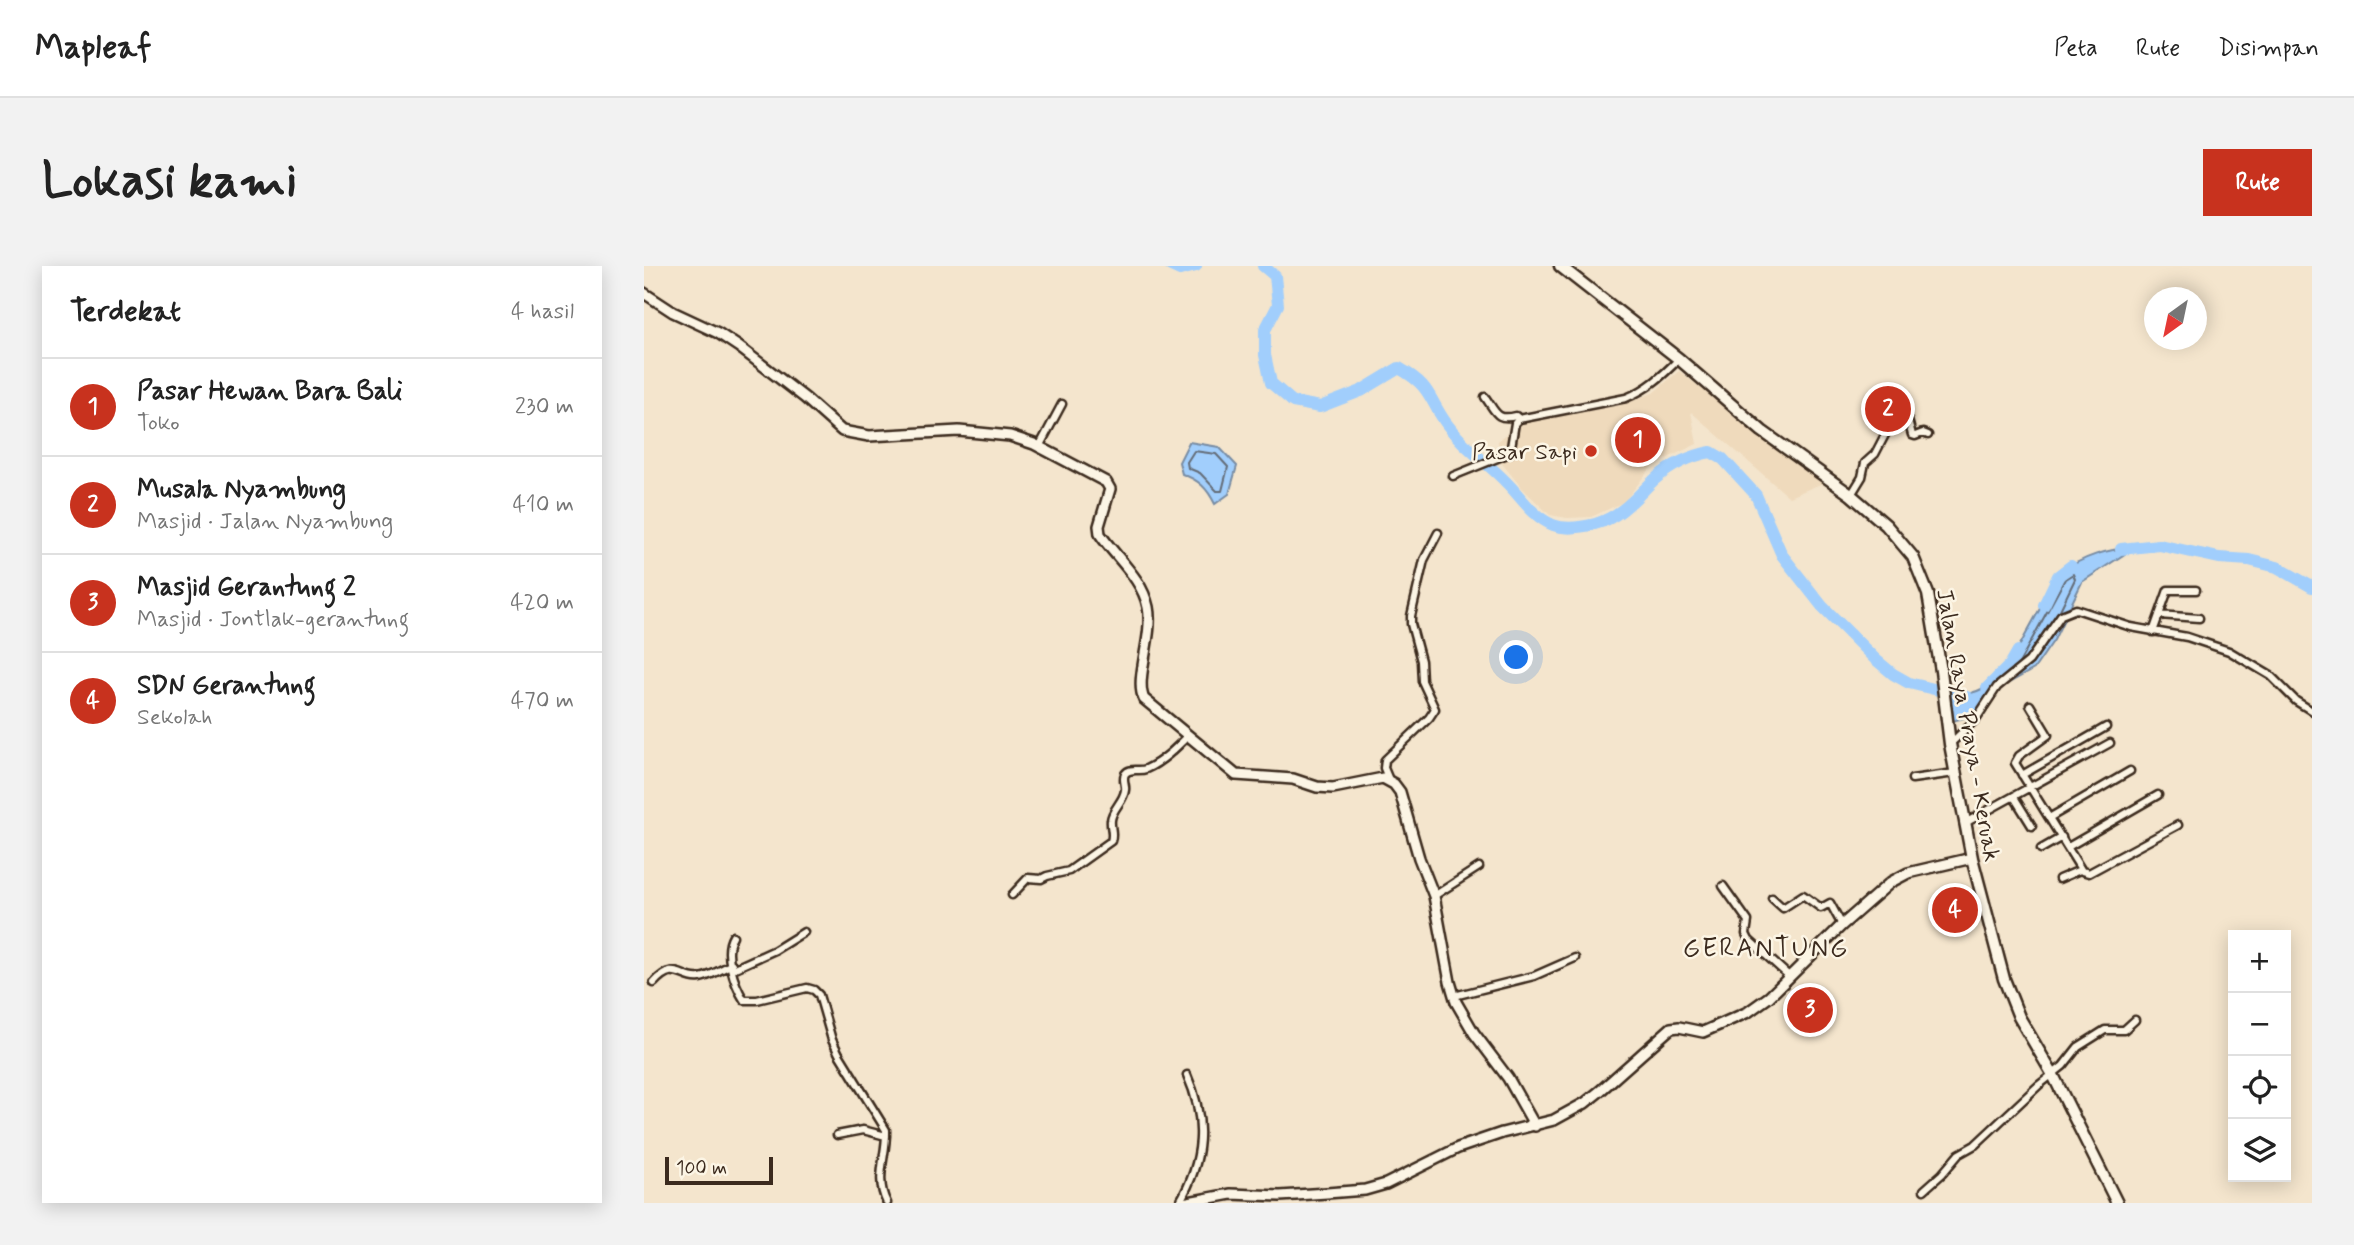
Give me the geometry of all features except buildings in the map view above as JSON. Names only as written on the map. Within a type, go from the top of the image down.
[{"type":"main road","name":"Jalan Raya Praya - Keruak","points":[[1560,266],[1679,359],[1762,431],[1851,495],[1886,525],[1913,556],[1928,594],[1950,744],[1972,858],[2008,990],[2019,1017],[2053,1075],[2117,1203]]},
{"type":"street","points":[[644,293],[673,313],[718,333],[739,347],[805,398],[842,431],[869,436],[974,431],[1010,436],[1039,447],[1101,479],[1110,487],[1099,530],[1136,580],[1149,612],[1148,643],[1140,682],[1140,692],[1148,704],[1222,766],[1241,777],[1293,779],[1317,787],[1334,788],[1381,778],[1389,780]]},
{"type":"street","points":[[1485,397],[1499,417],[1505,419],[1516,416],[1519,419],[1626,398],[1657,381],[1679,359]]},
{"type":"street","points":[[1039,447],[1062,404]]},
{"type":"street","points":[[1851,495],[1862,477],[1865,463],[1881,446],[1898,409],[1905,410],[1912,435],[1927,435]]},
{"type":"street","points":[[1453,476],[1510,453],[1515,424],[1519,419]]},
{"type":"street","points":[[1438,533],[1424,560],[1411,616],[1421,660],[1422,681],[1435,709],[1385,760],[1384,768],[1389,780],[1399,792],[1419,859],[1434,896],[1454,996],[1474,1033],[1508,1078],[1535,1126]]},
{"type":"street","points":[[2153,632],[2169,590],[2196,590]]},
{"type":"street","points":[[1950,744],[1976,719],[1997,687],[2029,661],[2057,619],[2069,611],[2080,609],[2153,632],[2199,640],[2241,657],[2271,676],[2296,701],[2312,711]]},
{"type":"street","points":[[2159,615],[2199,618]]},
{"type":"street","points":[[2030,705],[2048,736],[2016,758],[2015,763],[2080,870]]},
{"type":"street","points":[[2022,775],[2106,727]]},
{"type":"street","points":[[1012,895],[1027,879],[1041,879],[1069,871],[1111,841],[1111,819],[1125,794],[1126,773],[1131,770],[1143,771],[1162,760],[1189,736]]},
{"type":"street","points":[[1965,823],[2110,743]]},
{"type":"street","points":[[2049,818],[2130,771]]},
{"type":"street","points":[[1912,779],[1955,773]]},
{"type":"street","points":[[2068,847],[2158,795]]},
{"type":"street","points":[[2014,797],[2032,826]]},
{"type":"street","points":[[2059,879],[2080,870],[2089,873],[2178,825]]},
{"type":"street","points":[[2041,849],[2062,837]]},
{"type":"street","points":[[1181,1203],[1231,1194],[1280,1196],[1376,1188],[1458,1148],[1554,1120],[1585,1103],[1667,1031],[1675,1027],[1703,1032],[1764,1002],[1842,925],[1883,888],[1901,876],[1972,858]]},
{"type":"street","points":[[1434,896],[1479,867]]},
{"type":"street","points":[[1723,886],[1748,921],[1746,934],[1749,940],[1789,976]]},
{"type":"street","points":[[1772,898],[1783,908],[1803,895],[1821,908],[1830,903],[1842,925]]},
{"type":"street","points":[[654,983],[659,976],[669,972],[699,979],[775,950],[804,932]]},
{"type":"street","points":[[733,936],[729,950],[732,967],[741,995],[749,1001],[807,988],[817,991],[825,1009],[832,1040],[886,1130],[880,1184],[887,1203]]},
{"type":"street","points":[[1454,996],[1534,976],[1575,958]]},
{"type":"street","points":[[1924,1191],[1959,1154],[1975,1145],[2053,1075],[2078,1047],[2105,1030],[2124,1030],[2135,1020]]},
{"type":"street","points":[[1181,1203],[1195,1172],[1200,1135],[1199,1109],[1186,1075]]},
{"type":"street","points":[[837,1135],[863,1130],[886,1136]]},
{"type":"shaded area","name":"Pasar Sapi","points":[[1679,371],[1823,483],[1789,497],[1691,412],[1697,444],[1653,465],[1624,502],[1591,517],[1567,518],[1550,515],[1522,488],[1499,460],[1498,441],[1520,423],[1621,405],[1653,393]]},
{"type":"water","points":[[1189,442],[1219,447],[1237,466],[1229,494],[1215,504],[1202,485],[1182,474],[1179,462]]},
{"type":"water","points":[[2137,546],[2082,582],[2054,640],[2034,669],[1989,694],[1980,713],[1953,721],[1949,694],[1976,692],[2009,665],[2059,574],[2096,554]]},
{"type":"waterway","points":[[1171,266],[1180,270],[1196,266]]},
{"type":"waterway","points":[[1263,266],[1275,276],[1278,305],[1265,330],[1265,355],[1271,383],[1293,402],[1320,407],[1361,391],[1399,368],[1418,381],[1453,432],[1534,512],[1546,522],[1563,527],[1590,525],[1613,517],[1667,470],[1695,456],[1711,452],[1723,459],[1756,495],[1782,555],[1822,606],[1875,659],[1909,683],[1967,697]]},
{"type":"waterway","points":[[2121,549],[2159,545],[2219,558],[2249,560],[2277,567],[2312,587]]},
{"type":"waterway","points":[[2044,605],[2058,576],[2071,566]]},
{"type":"waterway","points":[[1987,688],[2010,665],[2018,651]]},
{"type":"place","name":"Musala Nyambung","points":[[1888,409]]},
{"type":"place","name":"Pasar Hewan Bara Bali","points":[[1638,440]]},
{"type":"place","name":"Pasar Sapi","points":[[1591,451]]},
{"type":"place","name":"SDN Gerantung","points":[[1955,910]]},
{"type":"place","name":"Masjid Gerantung 2","points":[[1810,1010]]},
{"type":"district","name":"GERANTUNG","points":[[1766,947]]}]
